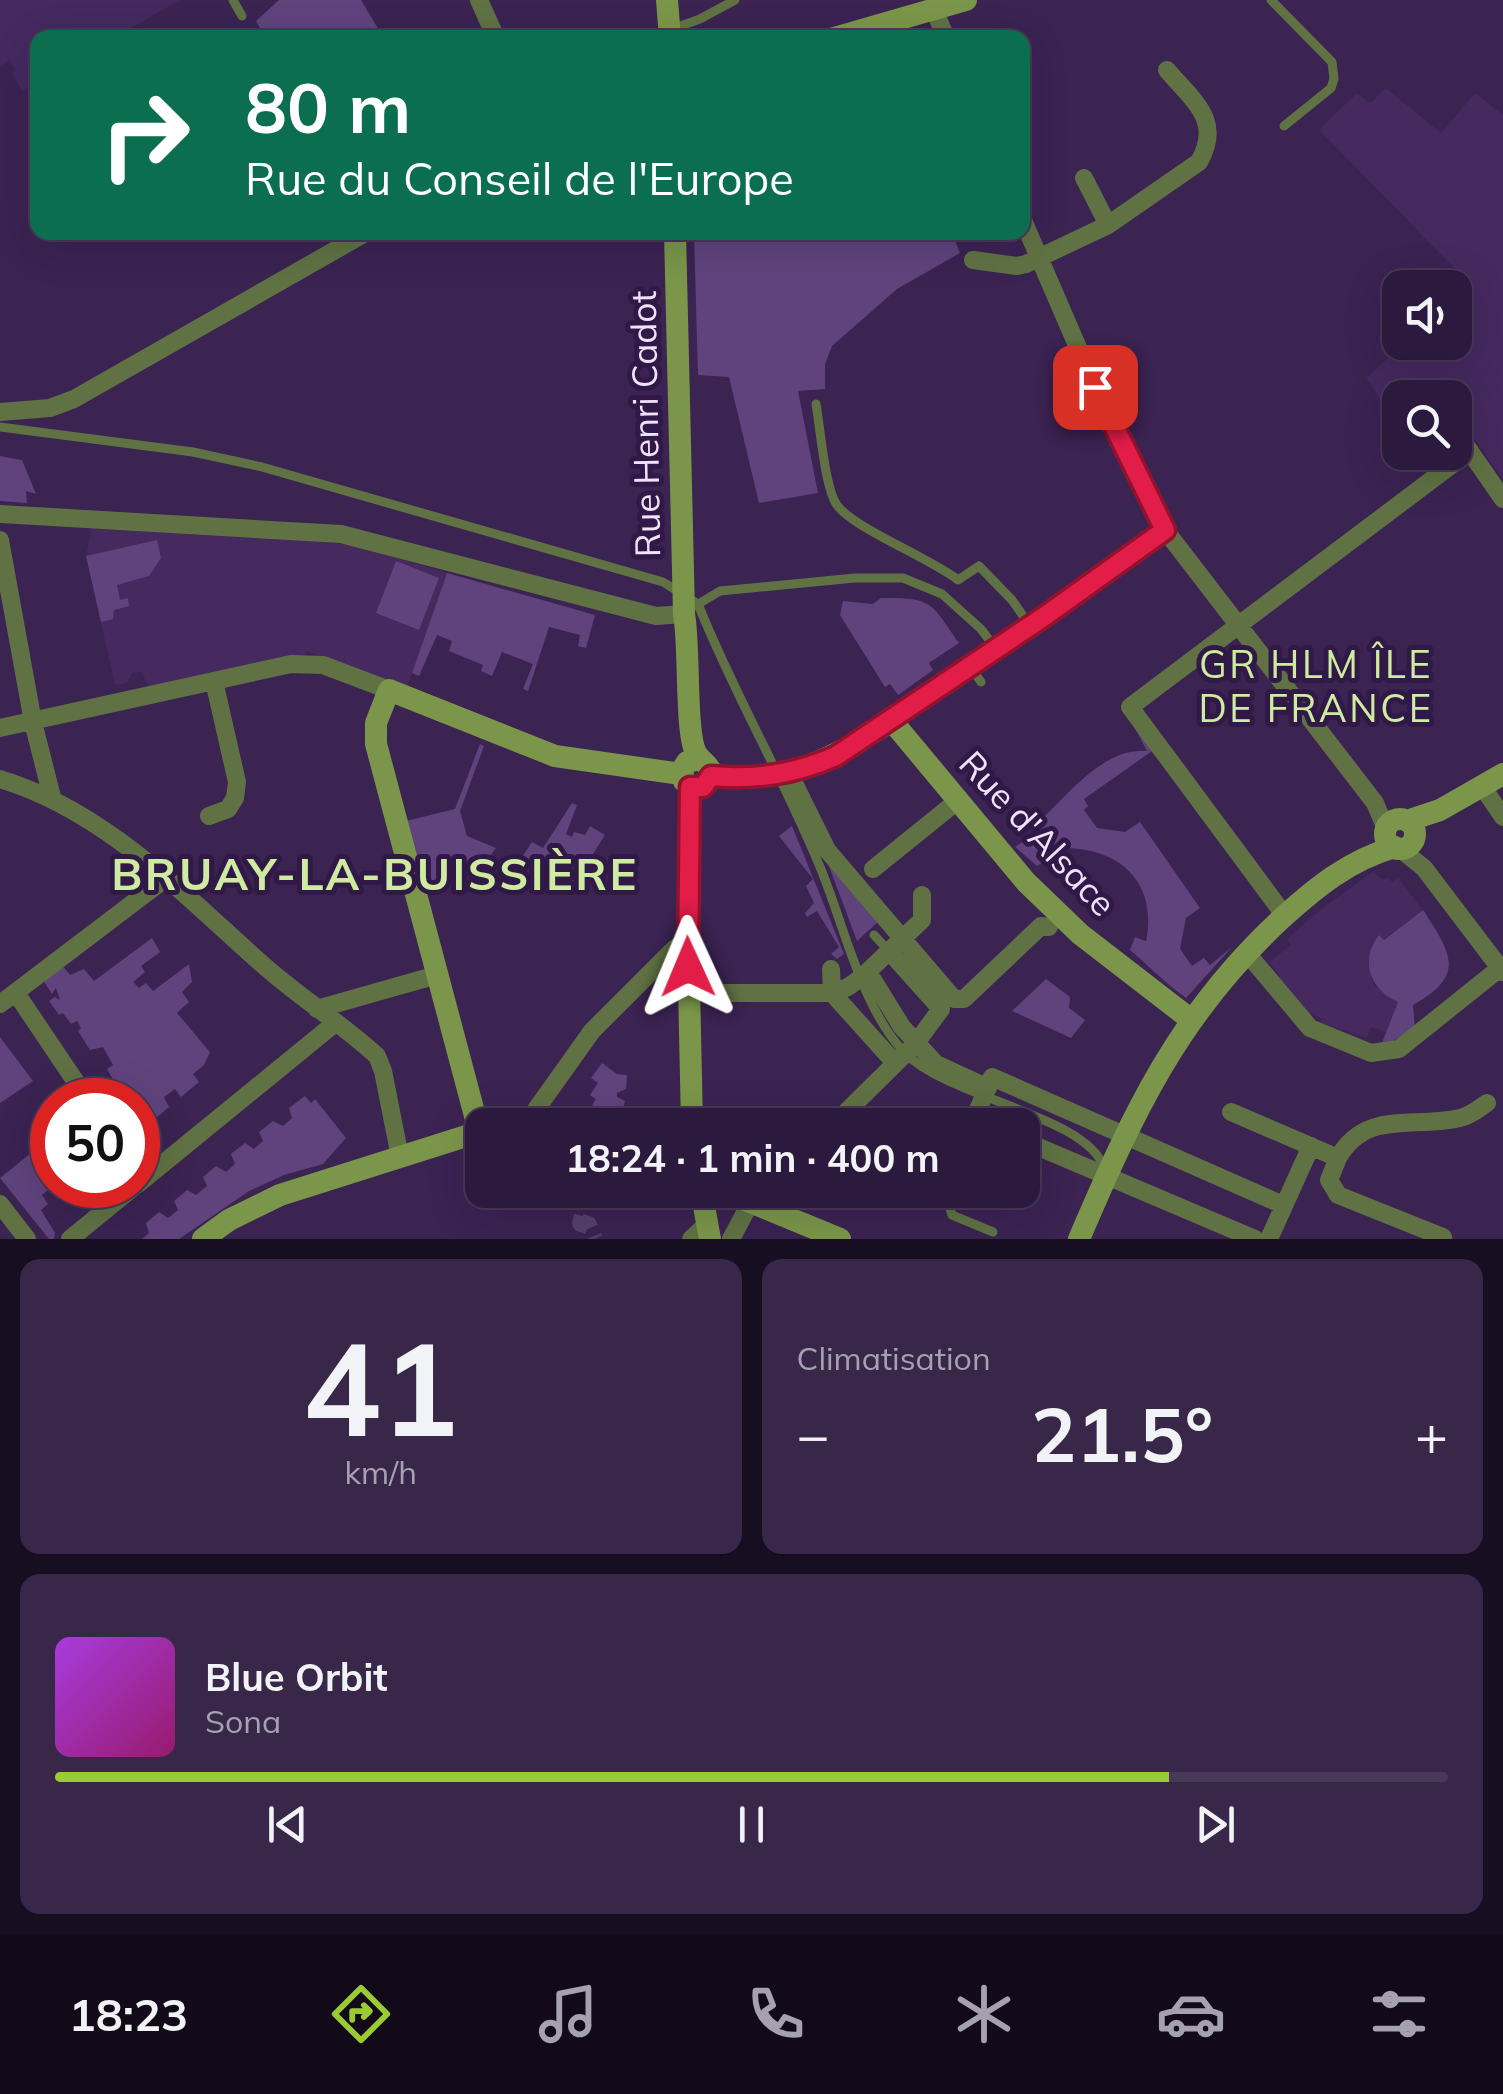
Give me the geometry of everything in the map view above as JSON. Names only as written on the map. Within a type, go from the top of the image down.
[{"type":"main road","points":[[667,0],[670,30]]},
{"type":"main road","points":[[862,30],[966,0]]},
{"type":"main road","name":"Rue Henri Cadot","points":[[675,240],[682,607],[693,773],[688,940],[697,993],[693,1108]]},
{"type":"main road","points":[[474,1108],[376,744],[376,723],[389,690],[562,758],[750,778],[783,774],[836,756],[892,721]]},
{"type":"main road","name":"Rue d'Alsace","points":[[892,721],[1054,921],[1190,1020]]},
{"type":"main road","points":[[1080,1239],[1155,1077],[1190,1020],[1246,952],[1285,916],[1364,856],[1503,774]]},
{"type":"main road","points":[[202,1239],[229,1220],[280,1196],[465,1136]]},
{"type":"main road","points":[[701,1208],[702,1234]]},
{"type":"main road","points":[[770,1208],[845,1236]]},
{"type":"street","points":[[479,0],[492,30]]},
{"type":"street","points":[[934,9],[943,30]]},
{"type":"street","points":[[972,260],[1017,266],[1040,258],[1108,226],[1198,162],[1205,151],[1209,126],[1203,112],[1167,70]]},
{"type":"street","points":[[1084,178],[1108,226]]},
{"type":"street","points":[[1030,236],[1095,387],[1165,530],[1501,970],[1398,1049],[1379,1054],[1310,1028],[1246,952]]},
{"type":"street","points":[[0,412],[50,408],[74,399],[354,240]]},
{"type":"street","points":[[1472,454],[1503,499]]},
{"type":"street","points":[[1285,916],[1130,707],[1444,470]]},
{"type":"street","points":[[0,514],[341,534],[682,607]]},
{"type":"street","points":[[892,721],[1165,530]]},
{"type":"street","points":[[0,540],[33,722],[52,797]]},
{"type":"street","points":[[0,728],[291,664],[314,663],[389,690]]},
{"type":"street","points":[[209,816],[228,809],[237,790],[214,681]]},
{"type":"street","points":[[783,774],[827,850],[942,1009],[963,1008],[1054,921]]},
{"type":"street","points":[[0,778],[52,797],[114,837],[377,1056],[400,1157]]},
{"type":"street","points":[[1482,786],[1503,818]]},
{"type":"street","points":[[873,869],[956,802]]},
{"type":"street","points":[[0,1004],[166,878]]},
{"type":"street","points":[[724,993],[832,993],[848,988],[922,920],[922,895]]},
{"type":"street","points":[[895,946],[952,997],[961,1000],[1040,926],[1054,921]]},
{"type":"street","points":[[537,1108],[592,1031],[674,949],[688,940]]},
{"type":"street","points":[[831,969],[832,993],[906,1053],[936,1064],[986,1092]]},
{"type":"street","points":[[865,974],[879,994],[906,1053]]},
{"type":"street","points":[[318,1009],[436,975]]},
{"type":"street","points":[[16,993],[73,1078]]},
{"type":"street","points":[[850,1108],[906,1053],[942,1009]]},
{"type":"street","points":[[160,1165],[334,1024]]},
{"type":"street","points":[[982,1108],[992,1077],[1283,1204]]},
{"type":"street","points":[[1443,1236],[1334,1192],[1328,1180],[1353,1137],[1368,1128],[1458,1118],[1487,1103]]},
{"type":"street","points":[[1231,1112],[1338,1158]]},
{"type":"street","points":[[1268,1239],[1310,1146]]},
{"type":"street","points":[[1040,1148],[1255,1239]]},
{"type":"street","points":[[0,1204],[27,1239]]},
{"type":"street","points":[[70,1239],[108,1208]]},
{"type":"street","points":[[731,1239],[748,1208]]},
{"type":"lane","points":[[233,0],[242,16]]},
{"type":"lane","points":[[678,30],[735,0]]},
{"type":"lane","points":[[1271,0],[1332,62],[1334,79],[1331,88],[1284,126]]},
{"type":"lane","points":[[816,404],[836,504],[856,521],[958,580],[979,566],[1012,600],[1030,626]]},
{"type":"lane","points":[[0,427],[193,452],[262,467],[663,582],[783,774],[865,974]]},
{"type":"lane","points":[[682,607],[720,591],[855,578],[902,578],[942,594],[981,629],[996,649]]},
{"type":"lane","points":[[970,666],[981,682]]},
{"type":"lane","points":[[874,935],[895,946]]},
{"type":"lane","points":[[986,1092],[1082,1138],[1102,1161],[1107,1176]]},
{"type":"lane","points":[[950,1208],[952,1215],[992,1232]]},
{"type":"shaded area","points":[[0,0],[180,0],[127,30],[30,30],[30,86],[22,91],[10,60],[0,66]]},
{"type":"shaded area","points":[[279,0],[361,0],[379,30],[261,30],[256,21]]},
{"type":"shaded area","points":[[1386,88],[1441,133],[1475,93],[1503,115],[1503,480],[1472,435],[1472,380],[1382,380],[1382,402],[1366,378],[1386,360],[1472,360],[1472,270],[1456,270],[1319,130],[1357,93],[1370,103]]},
{"type":"shaded area","points":[[694,240],[955,240],[960,253],[897,289],[832,346],[825,364],[825,389],[798,391],[818,493],[759,503],[729,377],[698,375]]},
{"type":"shaded area","points":[[0,456],[22,460],[36,494],[26,491],[27,503],[0,501]]},
{"type":"shaded area","points":[[92,524],[310,539],[363,547],[447,573],[406,690],[306,651],[307,656],[149,690],[142,672],[132,673],[127,683],[115,685],[86,556]]},
{"type":"shaded area","points":[[157,540],[161,558],[149,576],[117,585],[120,600],[128,598],[129,606],[114,610],[113,619],[101,622],[86,556]]},
{"type":"shaded area","points":[[396,561],[439,578],[419,630],[376,613]]},
{"type":"shaded area","points":[[447,573],[595,615],[586,648],[578,646],[580,635],[549,627],[528,691],[523,689],[533,664],[502,652],[492,676],[481,671],[483,665],[449,651],[452,641],[437,635],[419,676],[412,673]]},
{"type":"shaded area","points":[[881,598],[911,599],[929,605],[959,643],[929,663],[933,670],[898,695],[890,684],[885,687],[840,615],[843,601],[873,604]]},
{"type":"shaded area","points":[[1128,715],[1155,749],[1084,799],[1088,806],[1084,810],[1097,828],[1125,832],[1140,822],[1200,908],[1186,918],[1180,949],[1192,966],[1204,958],[1210,965],[1232,947],[1186,998],[1130,950],[1135,937],[1146,941],[1148,918],[1138,882],[1126,869],[1094,852],[1074,849],[1053,849],[1053,855],[1037,866],[1015,847],[1045,826],[1045,816],[1091,772],[1117,756],[1147,751]]},
{"type":"shaded area","points":[[480,744],[484,746],[460,811],[467,836],[496,848],[483,866],[433,881],[429,891],[422,893],[406,821],[455,809]]},
{"type":"shaded area","points":[[572,803],[577,805],[566,834],[585,835],[590,826],[605,835],[570,890],[522,857],[532,842],[543,848]]},
{"type":"shaded area","points":[[792,826],[844,954],[837,959],[831,954],[839,947],[817,911],[807,917],[805,913],[814,903],[806,886],[813,879],[779,836]]},
{"type":"shaded area","points":[[824,853],[878,922],[857,941]]},
{"type":"shaded area","points":[[1373,872],[1383,880],[1388,877],[1392,882],[1398,878],[1423,910],[1383,940],[1373,942],[1368,962],[1374,985],[1398,1002],[1386,1032],[1371,1027],[1367,1038],[1321,1023],[1322,1019],[1306,1012],[1277,980],[1280,976],[1269,962],[1291,945],[1287,939],[1320,910]]},
{"type":"shaded area","points":[[1423,910],[1446,951],[1447,973],[1441,984],[1413,1005],[1415,1029],[1380,1048],[1398,1002],[1374,982],[1370,954],[1379,935],[1384,940]]},
{"type":"shaded area","points":[[152,938],[160,952],[141,966],[145,972],[133,982],[139,988],[146,983],[153,991],[189,964],[192,982],[182,992],[189,1002],[177,1013],[210,1052],[204,1065],[193,1074],[199,1082],[181,1097],[175,1089],[164,1097],[169,1107],[160,1115],[160,1078],[112,1078],[107,1069],[113,1065],[103,1047],[90,1050],[78,1031],[81,1028],[77,1021],[71,1024],[49,1001],[55,997],[60,1000],[56,988],[52,994],[43,980],[62,965],[70,975],[84,969],[94,981]]},
{"type":"shaded area","points":[[1046,979],[1070,997],[1069,1008],[1085,1020],[1071,1038],[1012,1011]]},
{"type":"shaded area","points":[[0,1037],[31,1078],[30,1083],[0,1103]]},
{"type":"shaded area","points":[[602,1063],[617,1074],[627,1075],[626,1089],[617,1093],[625,1101],[622,1108],[592,1105],[596,1099],[590,1095],[598,1083],[591,1078]]},
{"type":"shaded area","points":[[305,1096],[311,1103],[315,1099],[346,1138],[323,1164],[284,1175],[249,1191],[179,1239],[142,1239],[149,1233],[146,1223],[159,1212],[168,1218],[178,1210],[174,1201],[187,1190],[196,1195],[207,1186],[203,1177],[216,1166],[226,1172],[235,1164],[231,1154],[245,1143],[254,1149],[263,1141],[259,1132],[273,1121],[283,1126],[292,1118],[289,1108]]},
{"type":"shaded area","points":[[30,1154],[30,1208],[43,1208],[54,1239],[49,1239],[0,1178]]},
{"type":"tunnel","points":[[704,993],[724,993]]},
{"type":"tunnel","points":[[585,1208],[581,1223],[588,1225],[594,1239]]},
{"type":"district","name":"GR HLM ÎLE DE FRANCE","points":[[1316,686]]},
{"type":"district","name":"BRUAY-LA-BUISSIÈRE","points":[[375,873]]},
{"type":"route","points":[[688,967],[690,787],[703,787],[711,776],[750,778],[804,770],[836,756],[1165,530],[1095,387]]}]
